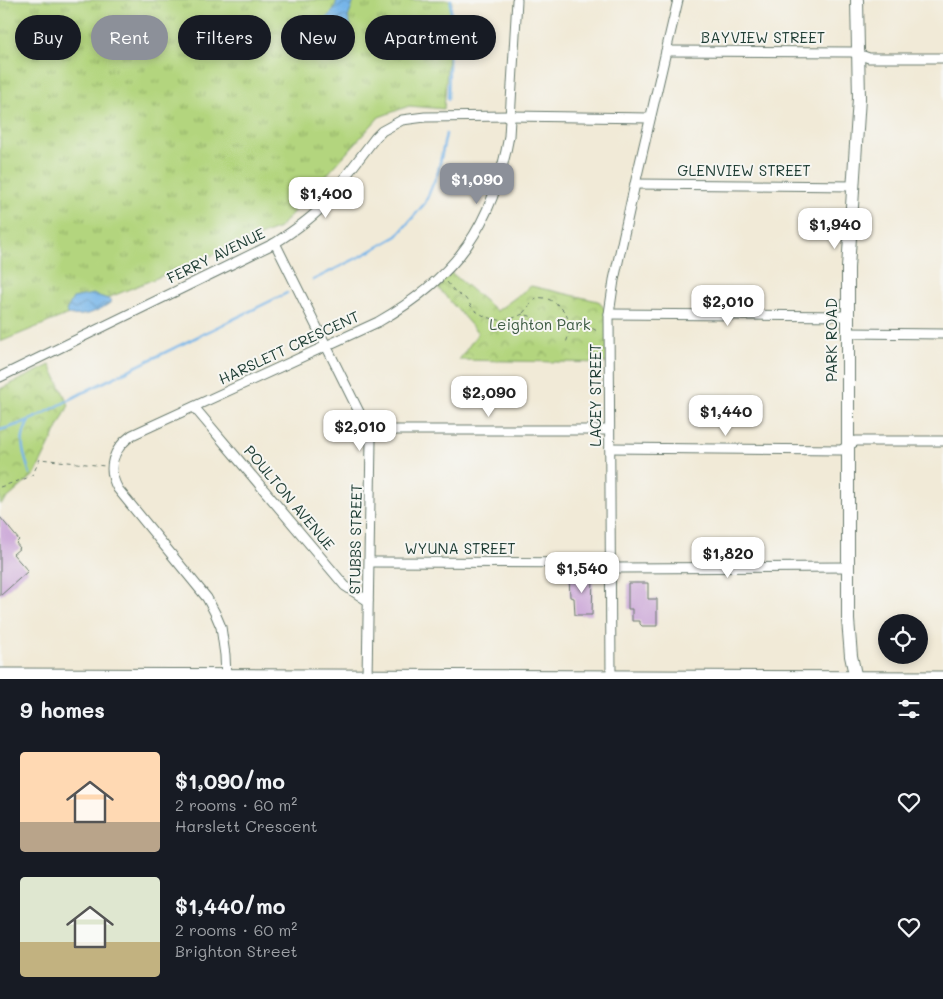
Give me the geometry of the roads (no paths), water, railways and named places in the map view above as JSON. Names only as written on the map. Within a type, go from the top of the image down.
[{"type":"highway","points":[[0,676],[943,678]]},
{"type":"main road","name":"PARK ROAD","points":[[856,678],[849,642],[848,268],[859,98],[857,0]]},
{"type":"street","name":"HARSLETT CRESCENT","points":[[226,677],[221,627],[215,613],[196,582],[118,489],[113,481],[113,457],[124,441],[132,435],[378,322],[396,311],[441,277],[467,245],[486,214],[506,156],[511,116],[517,0]]},
{"type":"street","name":"LACEY STREET","points":[[611,678],[609,314],[614,280],[635,184],[678,0]]},
{"type":"street","name":"BAYVIEW STREET","points":[[666,51],[849,52],[869,58],[943,58]]},
{"type":"street","name":"FERRY AVENUE","points":[[0,377],[275,243],[302,226],[312,218],[375,138],[392,124],[402,120],[414,118],[511,116],[650,118]]},
{"type":"street","name":"GLENVIEW STREET","points":[[635,184],[854,186]]},
{"type":"street","name":"STUBBS STREET","points":[[275,243],[368,430],[371,451],[367,678]]},
{"type":"street","points":[[609,314],[848,316]]},
{"type":"street","points":[[848,333],[943,334]]},
{"type":"street","name":"POULTON AVENUE","points":[[194,407],[345,586],[368,601]]},
{"type":"street","points":[[368,430],[609,430]]},
{"type":"street","points":[[610,448],[841,450],[856,440],[943,441]]},
{"type":"street","name":"WYUNA STREET","points":[[370,562],[604,563],[618,568],[849,567]]},
{"type":"water","points":[[337,0],[354,0],[349,15],[329,15],[334,10]]},
{"type":"water","points":[[93,294],[111,300],[110,303],[86,314],[69,315],[66,311],[73,298]]},
{"type":"waterway","points":[[448,99],[451,0]]},
{"type":"waterway","points":[[313,280],[397,236],[425,203],[438,172],[446,134]]},
{"type":"waterway","points":[[0,430],[37,417],[94,387],[287,293]]},
{"type":"waterway","points":[[29,421],[22,441],[30,474]]},
{"type":"park label","name":"Leighton Park","points":[[540,325]]}]
